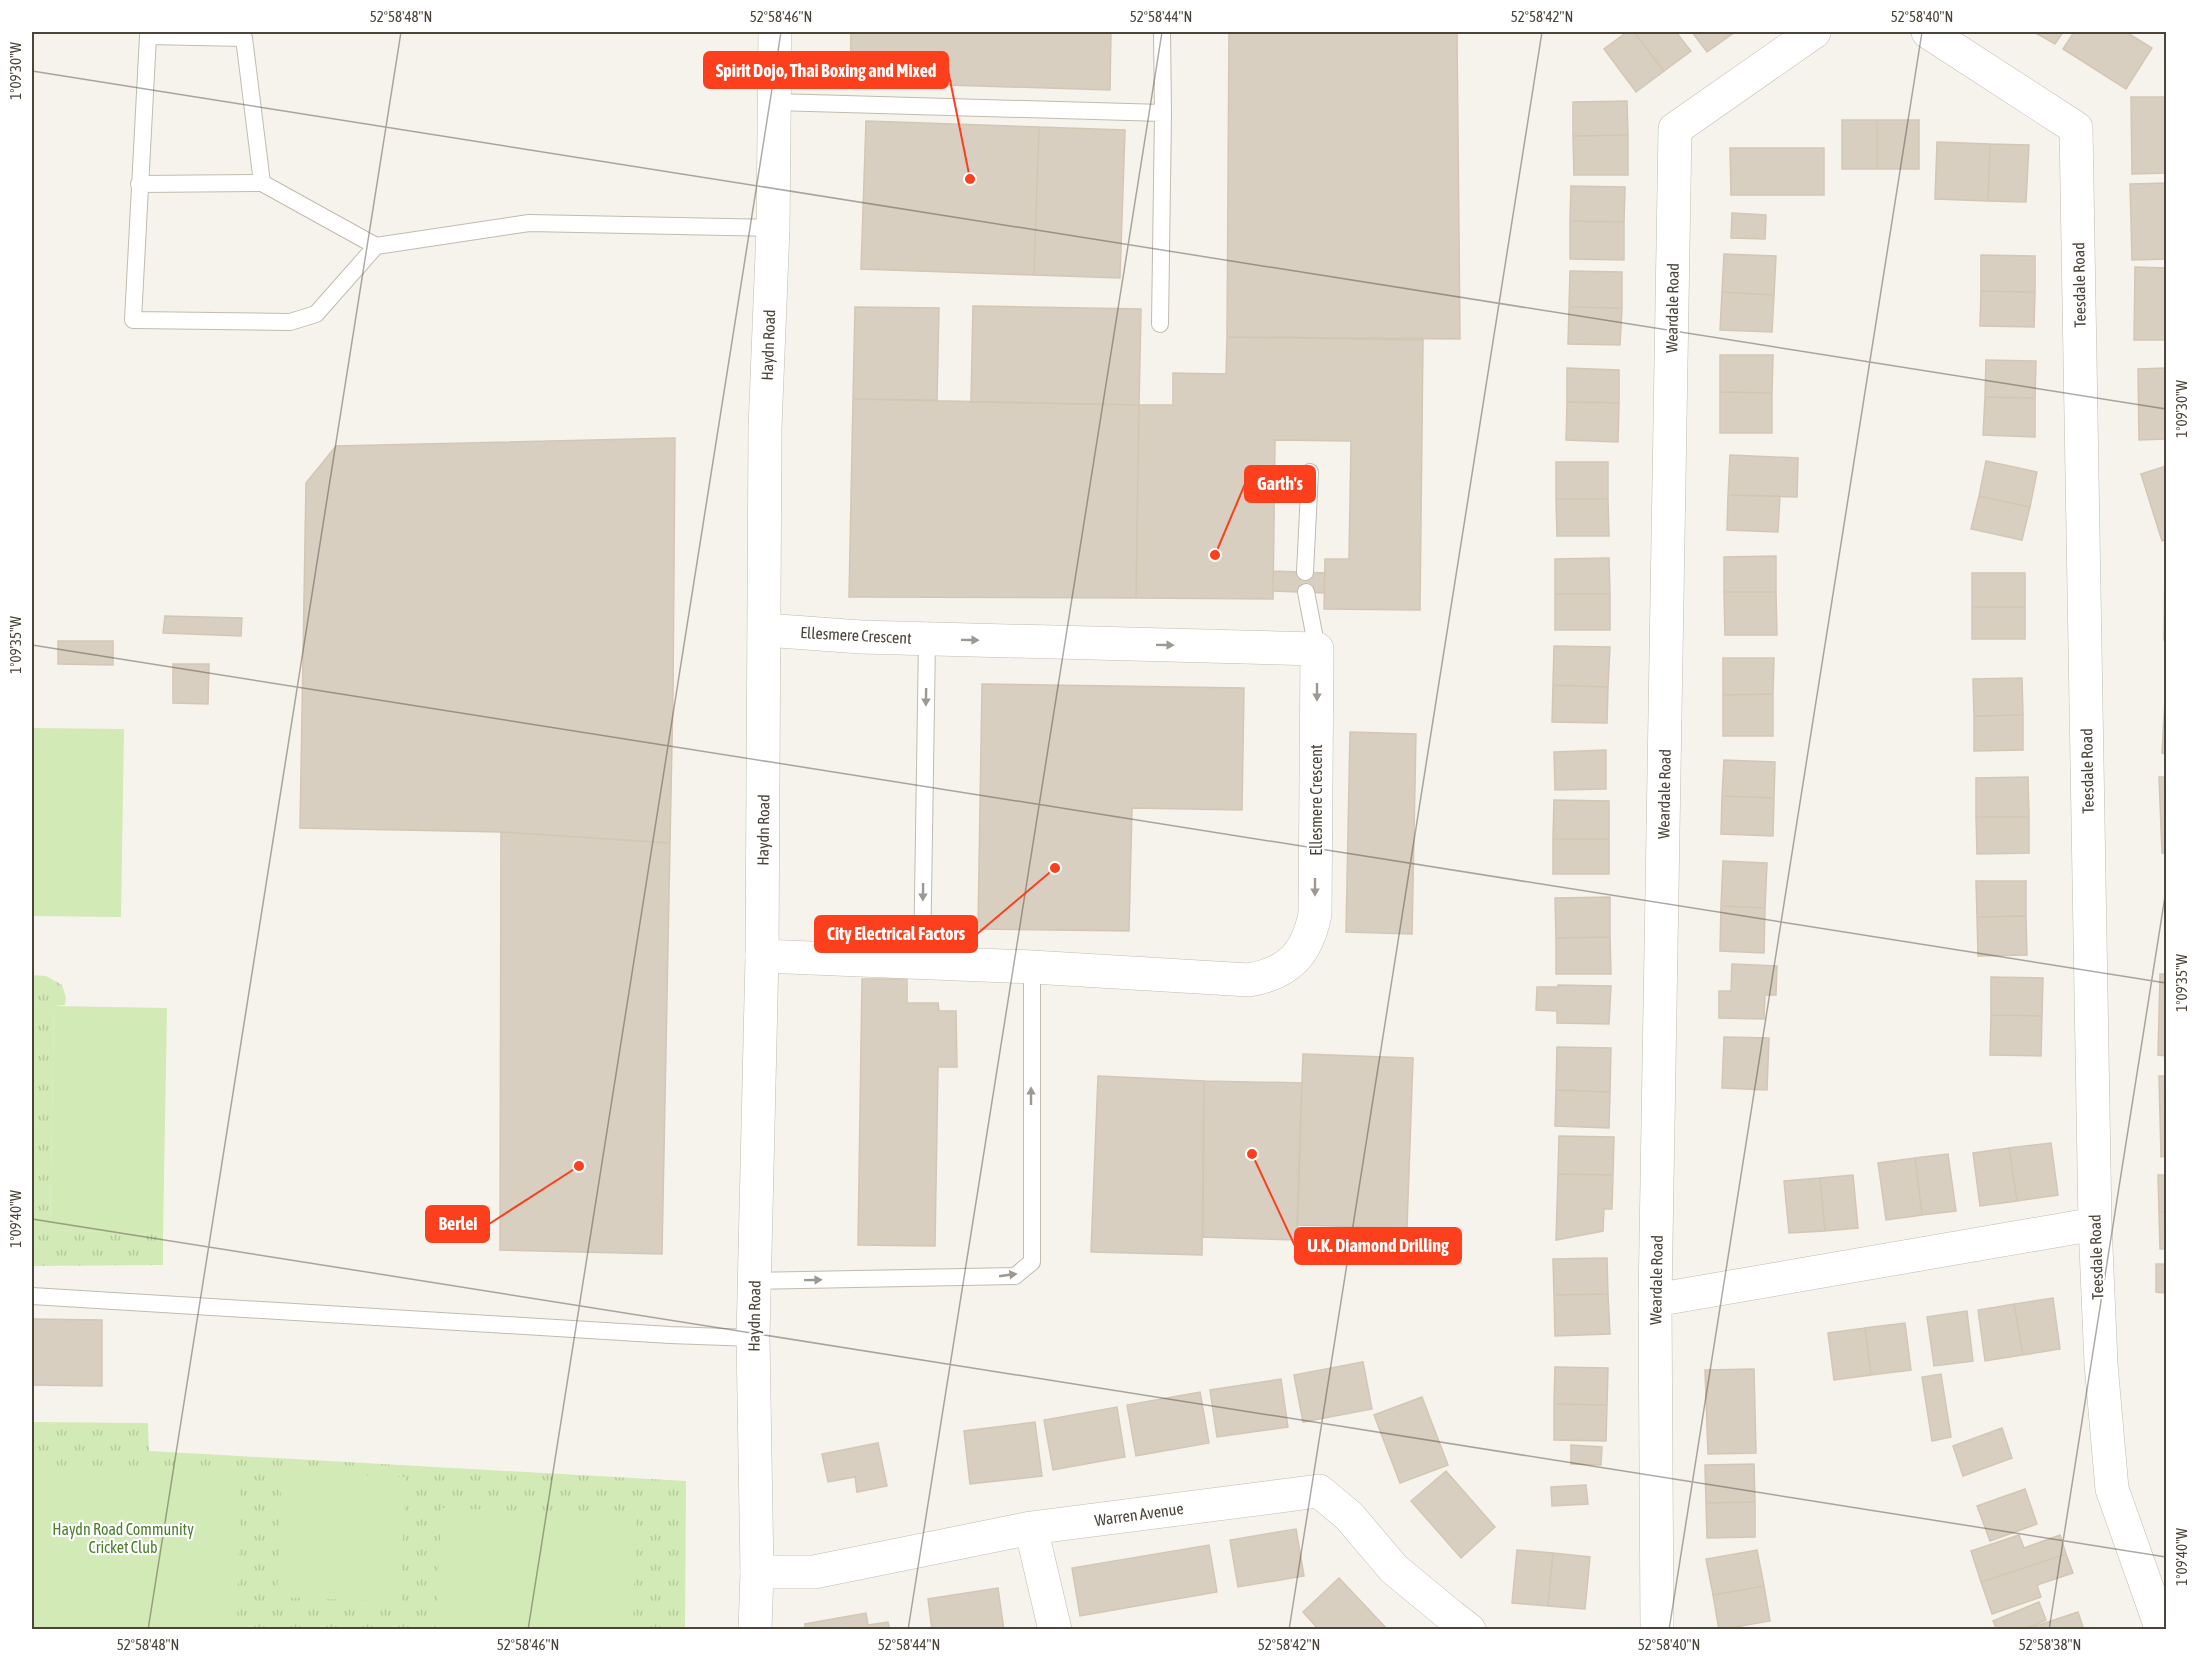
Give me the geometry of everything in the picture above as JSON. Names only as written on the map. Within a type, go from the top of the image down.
[{"type":"street","name":"Haydn Road","points":[[755,1629],[757,1572],[753,1338],[762,956],[765,428],[773,228],[775,32]]},
{"type":"street","name":"Weardale Road","points":[[1657,1629],[1655,1300],[1675,129],[1814,32]]},
{"type":"street","name":"Teesdale Road","points":[[1929,32],[2076,128],[2095,1224],[2101,1364],[2112,1489],[2162,1629]]},
{"type":"street","name":"Ellesmere Crescent","points":[[762,956],[1032,967],[1250,980],[1274,973],[1295,959],[1306,946],[1315,914],[1317,649],[861,637],[765,630]]},
{"type":"street","points":[[1655,1300],[2095,1224]]},
{"type":"street","name":"Warren Avenue","points":[[757,1572],[813,1572],[1031,1528],[1319,1491],[1349,1516],[1395,1569],[1469,1629]]},
{"type":"street","points":[[1031,1528],[1055,1629]]},
{"type":"lane","points":[[1160,324],[1162,32]]},
{"type":"lane","points":[[262,183],[244,35],[148,36],[134,320],[290,322],[316,314],[376,246]]},
{"type":"lane","points":[[775,102],[1163,113]]},
{"type":"lane","points":[[139,184],[262,183],[376,246],[530,223],[773,228]]},
{"type":"lane","points":[[1305,572],[1310,472]]},
{"type":"lane","points":[[1306,592],[1317,649]]},
{"type":"lane","points":[[922,963],[927,639]]},
{"type":"lane","points":[[755,1281],[1015,1276],[1032,1262],[1032,967]]},
{"type":"lane","points":[[32,1296],[646,1334],[753,1338]]},
{"type":"green space","points":[[32,728],[124,729],[121,917],[32,916]]},
{"type":"green space","points":[[32,975],[46,976],[62,985],[66,998],[65,1005],[54,1006],[50,1230],[163,1234],[163,1265],[32,1266]]},
{"type":"green space","points":[[54,1006],[167,1008],[163,1234],[50,1230]]},
{"type":"green space","name":"Haydn Road Community Cricket Club","points":[[32,1422],[148,1423],[149,1451],[686,1481],[685,1629],[32,1630]]},
{"type":"green space","points":[[32,1470],[240,1474],[237,1629],[32,1629]]},
{"type":"green space","points":[[282,1472],[405,1477],[401,1602],[277,1597]]},
{"type":"green space","points":[[441,1508],[636,1515],[633,1629],[437,1629]]},
{"type":"building","points":[[851,32],[1111,32],[1110,90],[850,82]]},
{"type":"building","points":[[1229,32],[1457,32],[1460,339],[1227,337]]},
{"type":"building","points":[[1627,32],[1634,32],[1664,71],[1636,92],[1604,49]]},
{"type":"building","points":[[1634,32],[1676,32],[1691,51],[1664,71]]},
{"type":"building","points":[[1692,32],[1735,32],[1707,52]]},
{"type":"building","points":[[2034,32],[2063,32],[2055,44]]},
{"type":"building","points":[[2074,32],[2126,32],[2152,48],[2126,89],[2063,49]]},
{"type":"building","points":[[2131,97],[2166,97],[2166,173],[2132,174]]},
{"type":"building","points":[[1627,101],[1628,135],[1573,136],[1573,102]]},
{"type":"building","points":[[1842,120],[1877,120],[1877,169],[1842,169]]},
{"type":"building","points":[[1877,120],[1919,120],[1919,169],[1877,169]]},
{"type":"building","points":[[866,121],[1039,127],[1034,275],[861,269]]},
{"type":"building","points":[[1039,127],[1125,130],[1120,278],[1034,275]]},
{"type":"building","points":[[1628,135],[1628,175],[1574,175],[1573,136]]},
{"type":"building","points":[[1937,142],[1990,144],[1988,201],[1935,199]]},
{"type":"building","points":[[1990,144],[2029,145],[2026,202],[1988,201]]},
{"type":"building","points":[[1730,148],[1824,148],[1824,195],[1731,195]]},
{"type":"building","points":[[2166,183],[2166,259],[2132,260],[2130,184]]},
{"type":"building","points":[[1571,186],[1625,187],[1624,222],[1570,221]]},
{"type":"building","points":[[1732,213],[1766,215],[1765,239],[1731,238]]},
{"type":"building","points":[[1570,221],[1624,222],[1624,260],[1570,259]]},
{"type":"building","points":[[1724,254],[1776,256],[1774,295],[1722,292]]},
{"type":"building","points":[[1981,255],[2035,256],[2035,292],[1981,291]]},
{"type":"building","points":[[2135,267],[2166,268],[2166,340],[2134,340]]},
{"type":"building","points":[[1570,271],[1622,272],[1622,308],[1569,307]]},
{"type":"building","points":[[1981,291],[2035,292],[2034,327],[1980,326]]},
{"type":"building","points":[[1722,292],[1774,295],[1772,332],[1720,330]]},
{"type":"building","points":[[973,306],[1141,309],[1139,405],[971,402]]},
{"type":"building","points":[[855,307],[939,308],[937,400],[853,399]]},
{"type":"building","points":[[1569,307],[1622,308],[1620,345],[1568,344]]},
{"type":"building","points":[[1227,337],[1423,340],[1420,610],[1324,609],[1325,559],[1349,559],[1351,441],[1275,440],[1273,599],[1136,598],[1139,405],[1173,405],[1173,373],[1226,374]]},
{"type":"building","points":[[1720,355],[1773,355],[1772,393],[1720,392]]},
{"type":"building","points":[[1986,360],[2036,361],[2035,398],[1985,397]]},
{"type":"building","points":[[1567,368],[1619,370],[1619,403],[1567,402]]},
{"type":"building","points":[[2166,368],[2166,439],[2139,440],[2138,369]]},
{"type":"building","points":[[1720,392],[1772,393],[1772,433],[1720,433]]},
{"type":"building","points":[[1985,397],[2035,398],[2035,437],[1983,435]]},
{"type":"building","points":[[853,399],[1139,405],[1136,598],[849,597]]},
{"type":"building","points":[[1567,402],[1619,403],[1618,442],[1566,440]]},
{"type":"building","points":[[675,438],[670,843],[501,832],[300,828],[306,483],[336,446]]},
{"type":"building","points":[[1730,455],[1798,458],[1797,497],[1728,495]]},
{"type":"building","points":[[1986,461],[2037,472],[2030,507],[1979,496]]},
{"type":"building","points":[[1556,462],[1608,462],[1608,499],[1556,499]]},
{"type":"building","points":[[2166,466],[2166,539],[2162,541],[2141,474]]},
{"type":"building","points":[[1728,495],[1780,496],[1778,532],[1727,530]]},
{"type":"building","points":[[1979,496],[2030,507],[2022,540],[1971,529]]},
{"type":"building","points":[[1556,499],[1608,499],[1609,536],[1557,536]]},
{"type":"building","points":[[1776,556],[1776,592],[1724,592],[1724,557]]},
{"type":"building","points":[[1609,558],[1610,594],[1555,594],[1555,559]]},
{"type":"building","points":[[2166,563],[2166,641],[2164,640]]},
{"type":"building","points":[[1273,571],[1325,573],[1324,593],[1273,591]]},
{"type":"building","points":[[1972,573],[2025,573],[2025,607],[1972,607]]},
{"type":"building","points":[[1724,592],[1776,592],[1777,635],[1725,635]]},
{"type":"building","points":[[1555,594],[1610,594],[1610,630],[1555,630]]},
{"type":"building","points":[[1972,607],[2025,607],[2025,639],[1972,639]]},
{"type":"building","points":[[165,616],[242,618],[241,636],[163,633]]},
{"type":"building","points":[[58,641],[113,641],[113,665],[58,664]]},
{"type":"building","points":[[1554,646],[1610,647],[1608,687],[1553,685]]},
{"type":"building","points":[[1723,658],[1774,658],[1773,694],[1723,695]]},
{"type":"building","points":[[173,664],[209,664],[208,704],[173,703]]},
{"type":"building","points":[[2022,678],[2023,715],[1974,716],[1973,679]]},
{"type":"building","points":[[2166,681],[2166,754],[2162,753]]},
{"type":"building","points":[[982,684],[1244,688],[1242,810],[1132,808],[1129,931],[978,929]]},
{"type":"building","points":[[1553,685],[1608,687],[1607,723],[1552,722]]},
{"type":"building","points":[[1773,694],[1773,736],[1723,736],[1723,695]]},
{"type":"building","points":[[2023,715],[2023,750],[1974,751],[1974,716]]},
{"type":"building","points":[[1350,732],[1416,734],[1412,934],[1346,932]]},
{"type":"building","points":[[1606,750],[1606,789],[1555,790],[1554,752]]},
{"type":"building","points":[[1724,760],[1775,762],[1774,798],[1722,796]]},
{"type":"building","points":[[2028,777],[2029,817],[1976,817],[1976,778]]},
{"type":"building","points":[[2159,777],[2166,777],[2166,853],[2162,853]]},
{"type":"building","points":[[1722,796],[1774,798],[1773,836],[1721,834]]},
{"type":"building","points":[[1554,800],[1609,801],[1609,839],[1553,839]]},
{"type":"building","points":[[1976,817],[2029,817],[2029,853],[1977,854]]},
{"type":"building","points":[[501,832],[670,843],[662,1254],[500,1250]]},
{"type":"building","points":[[1553,839],[1609,839],[1609,874],[1553,874]]},
{"type":"building","points":[[1723,861],[1767,863],[1765,908],[1721,906]]},
{"type":"building","points":[[1976,881],[2026,881],[2026,916],[1977,917]]},
{"type":"building","points":[[1610,897],[1610,937],[1556,938],[1555,898]]},
{"type":"building","points":[[1721,906],[1765,908],[1764,953],[1720,951]]},
{"type":"building","points":[[2026,916],[2027,955],[1978,956],[1977,917]]},
{"type":"building","points":[[1610,937],[1611,974],[1556,974],[1556,938]]},
{"type":"building","points":[[1732,964],[1777,966],[1776,995],[1765,995],[1764,1019],[1719,1018],[1719,991],[1731,991]]},
{"type":"building","points":[[2160,974],[2166,974],[2166,1056],[2158,1055]]},
{"type":"building","points":[[1991,977],[2043,978],[2042,1016],[1991,1015]]},
{"type":"building","points":[[862,979],[907,979],[907,1003],[938,1003],[939,1011],[956,1011],[957,1067],[938,1067],[935,1246],[858,1245]]},
{"type":"building","points":[[1558,985],[1611,986],[1609,1024],[1557,1023],[1557,1011],[1536,1010],[1537,987],[1558,987]]},
{"type":"building","points":[[1991,1015],[2042,1016],[2041,1056],[1990,1055]]},
{"type":"building","points":[[1724,1037],[1769,1038],[1767,1090],[1722,1088]]},
{"type":"building","points":[[1557,1047],[1611,1048],[1610,1092],[1556,1090]]},
{"type":"building","points":[[1303,1054],[1413,1058],[1407,1228],[1297,1225]]},
{"type":"building","points":[[1098,1076],[1204,1081],[1202,1255],[1091,1252]]},
{"type":"building","points":[[2159,1076],[2166,1076],[2166,1156],[2161,1157]]},
{"type":"building","points":[[1204,1081],[1302,1083],[1297,1240],[1203,1237]]},
{"type":"building","points":[[1556,1090],[1610,1092],[1609,1128],[1555,1126]]},
{"type":"building","points":[[1559,1136],[1614,1137],[1613,1175],[1558,1174]]},
{"type":"building","points":[[2051,1143],[2058,1195],[2017,1201],[2009,1148]]},
{"type":"building","points":[[2009,1148],[2017,1201],[1980,1206],[1973,1153]]},
{"type":"building","points":[[1948,1154],[1956,1211],[1922,1215],[1915,1158]]},
{"type":"building","points":[[1915,1158],[1922,1215],[1886,1220],[1878,1163]]},
{"type":"building","points":[[1558,1174],[1613,1175],[1612,1209],[1604,1209],[1603,1231],[1556,1240]]},
{"type":"building","points":[[1853,1175],[1858,1228],[1825,1231],[1820,1178]]},
{"type":"building","points":[[2158,1175],[2166,1175],[2166,1212],[2159,1212]]},
{"type":"building","points":[[1820,1178],[1825,1231],[1789,1233],[1784,1181]]},
{"type":"building","points":[[2159,1212],[2166,1212],[2166,1249],[2160,1249]]},
{"type":"building","points":[[1607,1258],[1608,1294],[1554,1295],[1553,1259]]},
{"type":"building","points":[[2156,1264],[2166,1264],[2166,1312],[2165,1293],[2156,1292]]},
{"type":"building","points":[[1608,1294],[1610,1334],[1555,1336],[1554,1295]]},
{"type":"building","points":[[2053,1298],[2060,1349],[2023,1355],[2014,1304]]},
{"type":"building","points":[[2014,1304],[2023,1355],[1985,1361],[1978,1310]]},
{"type":"building","points":[[1967,1311],[1973,1361],[1934,1366],[1927,1317]]},
{"type":"building","points":[[32,1319],[102,1320],[102,1386],[32,1385]]},
{"type":"building","points":[[1905,1323],[1911,1370],[1871,1375],[1865,1328]]},
{"type":"building","points":[[1865,1328],[1871,1375],[1834,1380],[1828,1333]]},
{"type":"building","points":[[1363,1362],[1372,1409],[1303,1422],[1294,1375]]},
{"type":"building","points":[[1555,1367],[1608,1368],[1607,1405],[1554,1404]]},
{"type":"building","points":[[1754,1369],[1756,1453],[1708,1454],[1705,1370]]},
{"type":"building","points":[[1941,1374],[1951,1437],[1932,1441],[1922,1377]]},
{"type":"building","points":[[1281,1379],[1288,1427],[1217,1437],[1210,1390]]},
{"type":"building","points":[[1200,1392],[1209,1443],[1136,1456],[1127,1405]]},
{"type":"building","points":[[1422,1397],[1448,1465],[1400,1483],[1374,1415]]},
{"type":"building","points":[[1554,1404],[1607,1405],[1606,1441],[1554,1440]]},
{"type":"building","points":[[1117,1407],[1125,1457],[1053,1470],[1044,1420]]},
{"type":"building","points":[[1035,1422],[1042,1476],[970,1484],[964,1431]]},
{"type":"building","points":[[2002,1428],[2012,1458],[1963,1476],[1953,1446]]},
{"type":"building","points":[[878,1443],[887,1486],[857,1492],[855,1477],[828,1482],[822,1454]]},
{"type":"building","points":[[1571,1445],[1602,1447],[1601,1465],[1571,1464]]},
{"type":"building","points":[[1754,1464],[1755,1502],[1706,1503],[1705,1465]]},
{"type":"building","points":[[1446,1471],[1495,1527],[1461,1558],[1411,1501]]},
{"type":"building","points":[[1586,1485],[1588,1504],[1552,1506],[1551,1487]]},
{"type":"building","points":[[2025,1489],[2037,1524],[1990,1541],[1977,1506]]},
{"type":"building","points":[[1755,1502],[1755,1537],[1707,1538],[1706,1503]]},
{"type":"building","points":[[1296,1529],[1304,1576],[1238,1587],[1230,1540]]},
{"type":"building","points":[[2019,1535],[2024,1548],[2060,1535],[2066,1554],[1981,1582],[1971,1551]]},
{"type":"building","points":[[1209,1545],[1217,1592],[1080,1616],[1072,1568]]},
{"type":"building","points":[[1517,1550],[1553,1553],[1548,1606],[1512,1603]]},
{"type":"building","points":[[1757,1550],[1764,1586],[1713,1595],[1706,1559]]},
{"type":"building","points":[[1553,1553],[1590,1557],[1585,1609],[1548,1606]]},
{"type":"building","points":[[2066,1554],[2073,1573],[2037,1585],[2041,1597],[1992,1614],[1981,1582]]},
{"type":"building","points":[[1339,1578],[1388,1630],[1319,1630],[1303,1612]]},
{"type":"building","points":[[1764,1586],[1770,1621],[1719,1630],[1713,1595]]},
{"type":"building","points":[[998,1588],[1004,1630],[932,1630],[928,1599]]},
{"type":"building","points":[[2039,1602],[2046,1620],[2023,1630],[1997,1630],[1993,1621]]},
{"type":"building","points":[[2078,1612],[2084,1630],[2024,1630]]},
{"type":"building","points":[[866,1613],[868,1625],[888,1622],[890,1630],[805,1630],[805,1624]]},
{"type":"place","name":"Spirit Dojo, Thai Boxing and Mixed","points":[[970,179]]},
{"type":"place","name":"Garth's","points":[[1215,555]]},
{"type":"place","name":"City Electrical Factors","points":[[1055,868]]},
{"type":"place","name":"U.K. Diamond Drilling","points":[[1252,1154]]},
{"type":"place","name":"Berlei","points":[[579,1166]]}]
